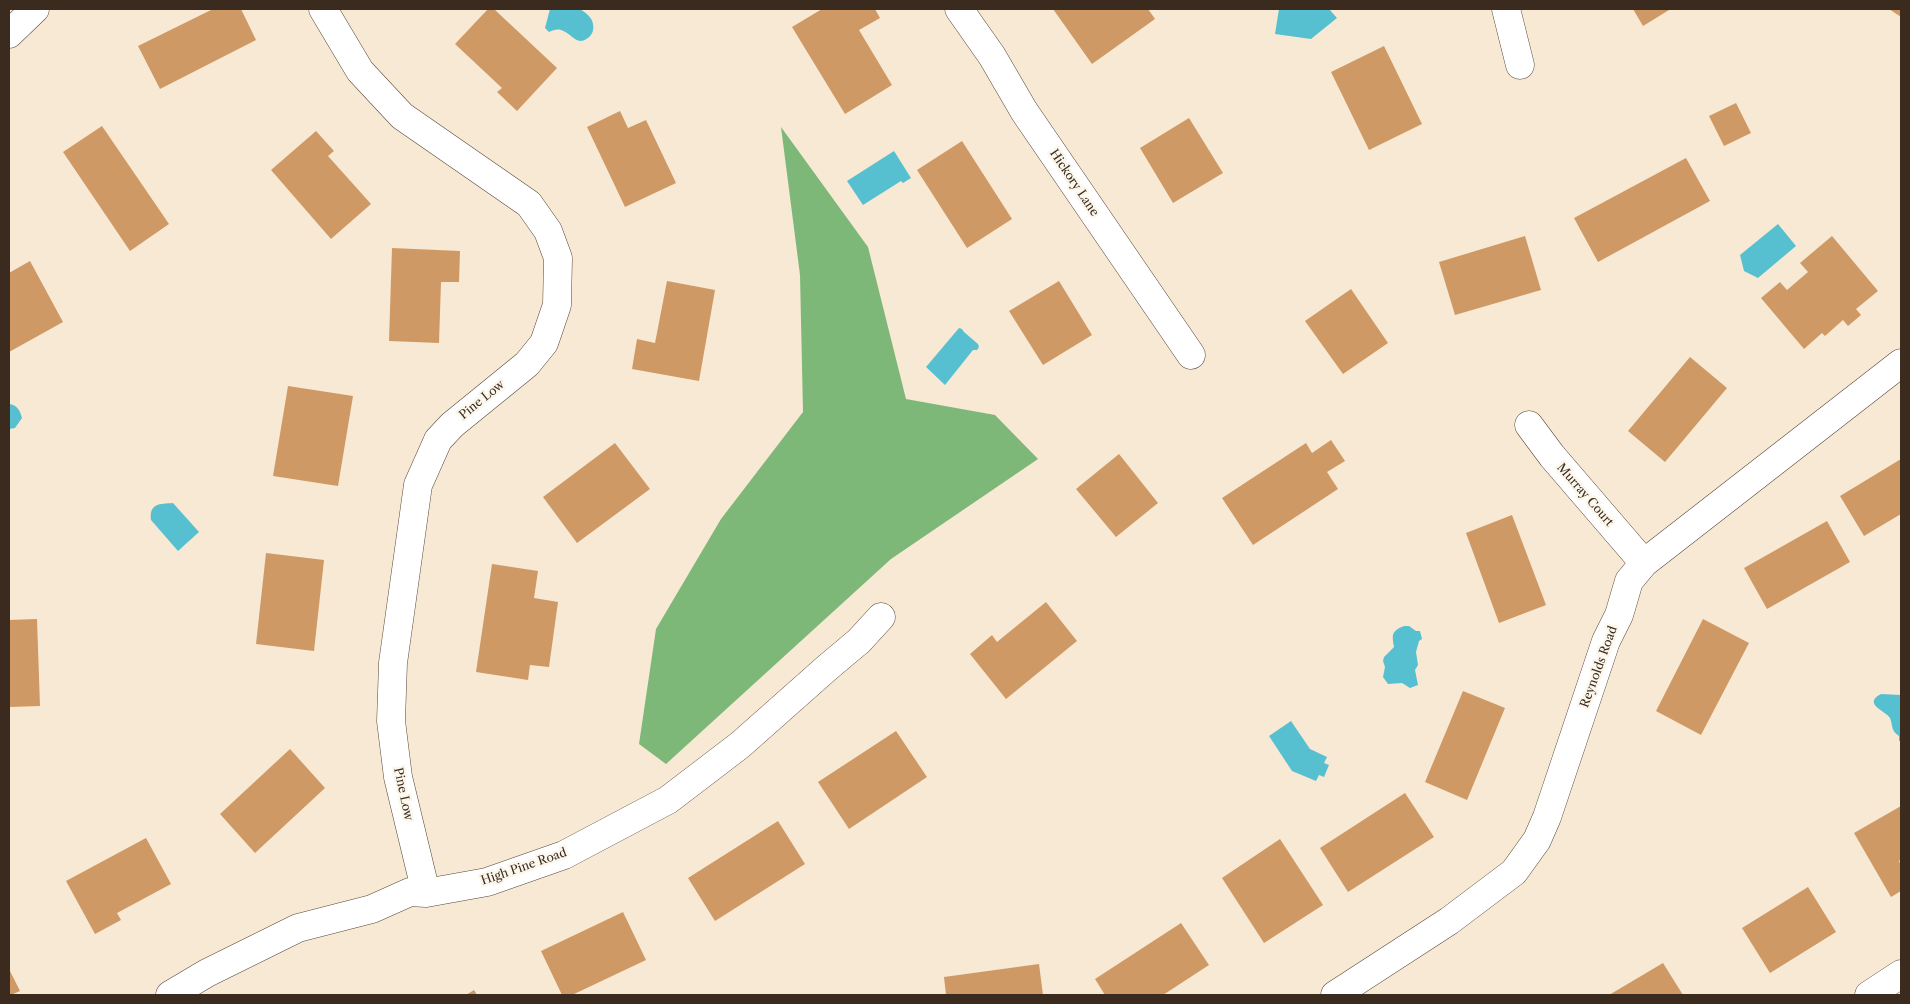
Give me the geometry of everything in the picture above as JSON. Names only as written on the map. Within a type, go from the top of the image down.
[{"type":"street","points":[[9,34],[35,9]]},
{"type":"street","name":"Pine Low","points":[[323,9],[360,71],[402,116],[529,204],[548,231],[558,258],[557,305],[544,343],[527,364],[452,424],[438,440],[418,486],[393,663],[391,721],[398,776],[426,893]]},
{"type":"street","name":"Hickory Lane","points":[[959,9],[992,56],[1024,111],[1191,356]]},
{"type":"street","points":[[1506,9],[1520,65]]},
{"type":"street","name":"Reynolds Road","points":[[1335,995],[1449,921],[1514,872],[1537,840],[1547,817],[1606,641],[1618,616],[1629,581],[1644,563],[1901,363]]},
{"type":"street","name":"Murray Court","points":[[1529,425],[1552,456],[1644,563]]},
{"type":"street","name":"High Pine Road","points":[[170,995],[298,928],[372,908],[410,892],[426,893],[487,882],[564,855],[668,800],[740,745],[859,641],[880,617]]},
{"type":"street","points":[[1869,995],[1901,974]]},
{"type":"green space","points":[[781,127],[868,247],[906,399],[995,415],[1038,459],[891,559],[666,764],[639,744],[656,629],[721,519],[803,412],[800,275]]},
{"type":"water","points":[[550,9],[580,9],[591,19],[593,30],[591,35],[580,41],[561,30],[549,32],[545,28]]},
{"type":"water","points":[[1279,9],[1329,9],[1337,18],[1311,39],[1275,34]]},
{"type":"water","points":[[894,151],[911,178],[903,183],[901,181],[863,205],[847,181]]},
{"type":"water","points":[[1778,224],[1796,246],[1758,278],[1744,271],[1740,255]]},
{"type":"water","points":[[959,328],[979,347],[977,350],[973,350],[945,385],[926,367]]},
{"type":"water","points":[[9,404],[18,408],[22,418],[15,428],[9,429]]},
{"type":"water","points":[[173,503],[199,532],[178,551],[151,520],[154,507],[160,504]]},
{"type":"water","points":[[1404,626],[1420,631],[1422,639],[1419,641],[1416,652],[1418,665],[1415,670],[1418,685],[1410,688],[1402,683],[1388,684],[1383,677],[1384,657],[1394,647],[1393,634]]},
{"type":"water","points":[[1881,694],[1901,695],[1901,741],[1899,741],[1899,736],[1893,730],[1888,715],[1874,704],[1876,698]]},
{"type":"water","points":[[1291,721],[1310,749],[1327,757],[1324,763],[1329,765],[1324,777],[1319,775],[1316,781],[1292,771],[1269,736]]},
{"type":"building","points":[[213,9],[241,9],[256,40],[160,89],[138,46]]},
{"type":"building","points":[[488,9],[494,9],[557,68],[517,111],[497,92],[502,88],[455,44]]},
{"type":"building","points":[[822,9],[875,9],[880,18],[859,30],[892,85],[845,114],[792,27]]},
{"type":"building","points":[[1053,9],[1148,9],[1155,19],[1092,64]]},
{"type":"building","points":[[1633,9],[1668,9],[1669,10],[1643,26]]},
{"type":"building","points":[[1889,9],[1901,9],[1901,17]]},
{"type":"building","points":[[1384,46],[1422,124],[1369,150],[1331,72]]},
{"type":"building","points":[[1736,103],[1751,133],[1724,146],[1709,116]]},
{"type":"building","points":[[620,111],[628,128],[646,120],[676,183],[625,207],[587,127]]},
{"type":"building","points":[[1189,118],[1223,173],[1173,203],[1140,148]]},
{"type":"building","points":[[102,126],[169,224],[130,251],[63,152]]},
{"type":"building","points":[[316,131],[334,151],[328,156],[371,204],[331,239],[271,170]]},
{"type":"building","points":[[962,141],[1012,219],[967,248],[917,170]]},
{"type":"building","points":[[1686,158],[1710,201],[1598,262],[1574,218]]},
{"type":"building","points":[[1525,236],[1541,290],[1455,315],[1439,262]]},
{"type":"building","points":[[1832,236],[1878,291],[1856,309],[1861,315],[1848,326],[1843,320],[1825,336],[1822,333],[1804,349],[1761,298],[1780,282],[1787,290],[1808,272],[1800,263]]},
{"type":"building","points":[[392,248],[460,251],[459,282],[441,282],[439,343],[389,341]]},
{"type":"building","points":[[30,261],[63,322],[9,352],[9,273]]},
{"type":"building","points":[[667,281],[715,290],[699,381],[632,369],[637,339],[655,343]]},
{"type":"building","points":[[1059,281],[1092,335],[1043,365],[1009,311]]},
{"type":"building","points":[[1351,289],[1388,343],[1343,374],[1305,321]]},
{"type":"building","points":[[1690,357],[1727,388],[1665,462],[1628,431]]},
{"type":"building","points":[[288,386],[353,396],[338,486],[273,476]]},
{"type":"building","points":[[1331,440],[1345,461],[1327,472],[1338,489],[1253,545],[1222,498],[1306,443],[1312,453]]},
{"type":"building","points":[[615,443],[650,489],[577,543],[543,497]]},
{"type":"building","points":[[1119,454],[1158,503],[1116,537],[1076,489]]},
{"type":"building","points":[[1901,459],[1901,514],[1864,536],[1840,496]]},
{"type":"building","points":[[1512,515],[1546,605],[1499,623],[1466,533]]},
{"type":"building","points":[[1827,521],[1850,562],[1767,609],[1744,568]]},
{"type":"building","points":[[266,553],[324,560],[314,651],[256,644]]},
{"type":"building","points":[[492,564],[538,571],[534,598],[558,602],[549,667],[530,665],[528,680],[476,672]]},
{"type":"building","points":[[1046,602],[1077,641],[1006,699],[970,654],[992,635],[997,642]]},
{"type":"building","points":[[37,619],[40,706],[9,707],[9,620]]},
{"type":"building","points":[[1703,619],[1749,643],[1701,735],[1656,711]]},
{"type":"building","points":[[1463,691],[1505,708],[1467,800],[1425,782]]},
{"type":"building","points":[[896,731],[927,777],[849,829],[818,782]]},
{"type":"building","points":[[290,749],[325,788],[255,853],[220,814]]},
{"type":"building","points":[[1405,793],[1434,837],[1348,892],[1320,848]]},
{"type":"building","points":[[1901,806],[1901,859],[1899,861],[1901,865],[1901,891],[1891,897],[1854,833]]},
{"type":"building","points":[[778,821],[805,864],[715,921],[688,878]]},
{"type":"building","points":[[146,838],[171,884],[117,913],[121,920],[95,934],[66,881]]},
{"type":"building","points":[[1280,839],[1323,905],[1264,943],[1222,878]]},
{"type":"building","points":[[1808,887],[1836,932],[1770,973],[1742,928]]},
{"type":"building","points":[[623,912],[646,960],[572,995],[562,995],[541,951]]},
{"type":"building","points":[[1181,923],[1209,965],[1163,995],[1105,995],[1095,979]]},
{"type":"building","points":[[1663,963],[1683,995],[1609,995]]},
{"type":"building","points":[[1039,964],[1043,995],[946,995],[944,977]]},
{"type":"building","points":[[9,969],[20,991],[11,995],[9,995]]},
{"type":"building","points":[[474,990],[477,995],[466,995]]}]
